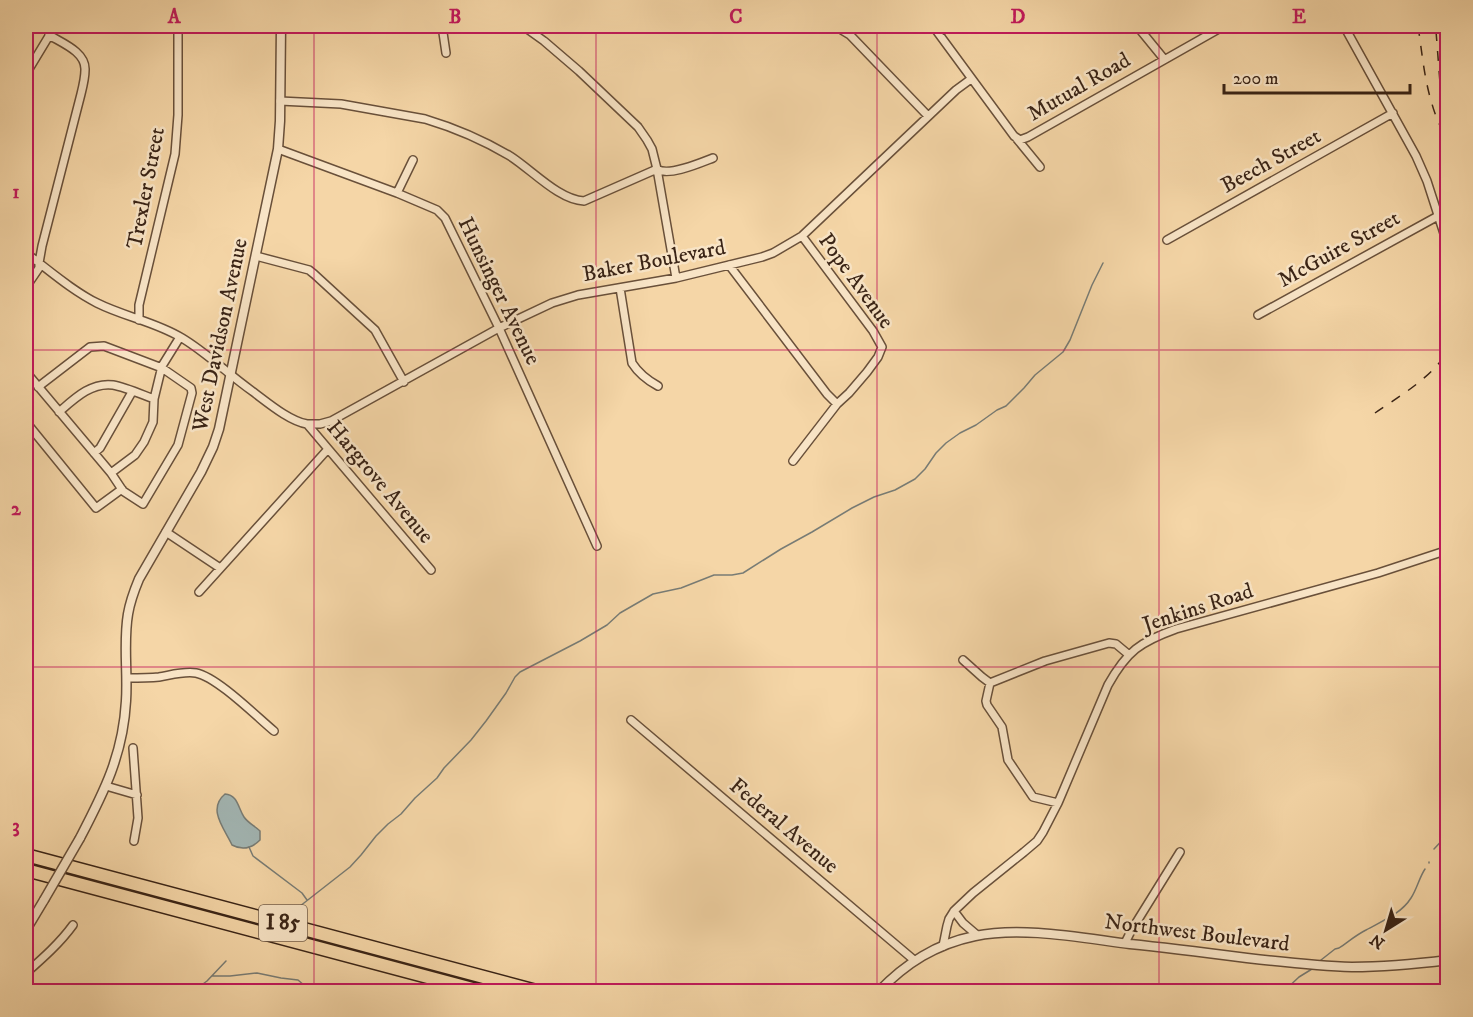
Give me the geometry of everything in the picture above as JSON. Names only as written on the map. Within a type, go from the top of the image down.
[{"type":"highway","name":"I 85","points":[[26,855],[540,992]]},
{"type":"highway","name":"I 85","points":[[26,870],[484,992]]},
{"type":"street","points":[[26,74],[55,26]]},
{"type":"street","name":"Trexler Street","points":[[139,320],[139,305],[175,154],[178,115],[178,26]]},
{"type":"street","name":"West Davidson Avenue","points":[[26,930],[80,838],[106,786],[115,762],[125,719],[126,627],[129,607],[139,579],[201,472],[219,429],[278,148],[280,26]]},
{"type":"street","points":[[442,26],[446,53]]},
{"type":"street","points":[[524,26],[579,71],[638,127],[652,149],[676,278]]},
{"type":"street","points":[[835,26],[850,35],[928,116]]},
{"type":"street","name":"Mutual Road","points":[[933,26],[971,79],[1020,140],[1224,26]]},
{"type":"street","points":[[939,33],[948,26]]},
{"type":"street","points":[[1137,26],[1164,59]]},
{"type":"street","points":[[1344,26],[1393,113],[1427,181],[1448,246]]},
{"type":"street","points":[[26,287],[39,268],[86,69],[84,62],[76,52],[49,35]]},
{"type":"street","name":"Baker Boulevard","points":[[307,423],[314,425],[331,421],[499,328],[535,310],[578,294],[676,278],[773,253],[802,236],[928,116],[971,79]]},
{"type":"street","points":[[280,101],[341,104],[439,123],[468,134],[511,157],[564,196],[575,201],[584,201],[657,169]]},
{"type":"street","name":"Beech Street","points":[[1167,240],[1393,113]]},
{"type":"street","points":[[1017,139],[1040,167]]},
{"type":"street","name":"Hunsinger Avenue","points":[[278,148],[397,193],[437,210],[445,218],[499,328],[597,546]]},
{"type":"street","points":[[657,169],[662,172],[669,171],[713,158]]},
{"type":"street","points":[[397,193],[413,160]]},
{"type":"street","name":"McGuire Street","points":[[1258,315],[1438,216]]},
{"type":"street","name":"Pope Avenue","points":[[802,236],[882,347],[867,372],[837,404]]},
{"type":"street","name":"Hargrove Avenue","points":[[26,253],[89,299],[180,337],[205,354],[230,376],[295,420],[307,423],[431,570]]},
{"type":"street","points":[[256,256],[309,270],[314,274],[375,330],[404,382]]},
{"type":"street","points":[[729,266],[837,404],[793,461]]},
{"type":"street","points":[[620,288],[632,363],[647,380],[658,386]]},
{"type":"street","points":[[111,473],[135,455],[144,442],[153,422],[154,399],[162,368],[180,337]]},
{"type":"street","points":[[26,372],[38,387],[59,412],[111,473],[123,491],[143,504],[178,445],[192,393],[191,388],[162,368],[104,346],[90,347],[38,387]]},
{"type":"street","points":[[59,412],[88,390],[100,386],[113,385],[154,399]]},
{"type":"street","points":[[94,453],[132,392]]},
{"type":"street","points":[[26,422],[96,508],[122,489]]},
{"type":"street","points":[[199,592],[328,449]]},
{"type":"street","points":[[166,532],[220,568]]},
{"type":"street","name":"Jenkins Road","points":[[943,945],[946,926],[954,911],[1037,841],[1058,803],[1108,685],[1128,654],[1150,639],[1176,629],[1375,574],[1448,549]]},
{"type":"street","points":[[990,683],[1045,661],[1109,643],[1116,644],[1128,654]]},
{"type":"street","points":[[963,660],[990,683]]},
{"type":"street","points":[[127,678],[158,677],[188,672],[205,676],[227,691],[274,731]]},
{"type":"street","points":[[990,683],[986,701],[1002,727],[1008,760],[1033,797],[1058,803]]},
{"type":"street","name":"Federal Avenue","points":[[631,720],[914,960]]},
{"type":"street","points":[[133,748],[138,818],[134,841]]},
{"type":"street","points":[[106,786],[137,795]]},
{"type":"street","points":[[1125,943],[1180,852]]},
{"type":"street","points":[[954,911],[963,923],[977,935]]},
{"type":"street","points":[[26,973],[64,937],[73,925]]},
{"type":"street","name":"Northwest Boulevard","points":[[943,945],[977,935],[1021,932],[1299,964],[1397,966],[1448,960]]},
{"type":"street","points":[[878,992],[894,975],[914,960],[943,945]]},
{"type":"shaded area","points":[[225,794],[235,799],[246,819],[260,831],[260,840],[254,845],[244,848],[232,845],[217,812],[217,806]]},
{"type":"waterway","points":[[295,910],[350,867],[376,836],[437,778],[486,721],[520,672],[580,641],[607,625],[620,613],[653,594],[681,588],[714,575],[743,573],[852,508],[915,479],[946,443],[1006,406],[1035,375],[1063,352],[1103,263]]},
{"type":"waterway","points":[[1434,849],[1448,834]]},
{"type":"waterway","points":[[249,847],[253,856],[302,893],[307,900]]},
{"type":"waterway","points":[[1321,960],[1359,934],[1391,917],[1407,904],[1425,869]]},
{"type":"waterway","points":[[192,992],[207,981],[226,961]]},
{"type":"waterway","points":[[1283,992],[1299,977],[1312,969]]},
{"type":"waterway","points":[[212,976],[257,973],[298,980],[312,992]]},
{"type":"railway","points":[[1418,26],[1429,94],[1448,148]]},
{"type":"railway","points":[[1436,31],[1446,126]]},
{"type":"railway","points":[[1375,413],[1424,378],[1448,351]]}]
